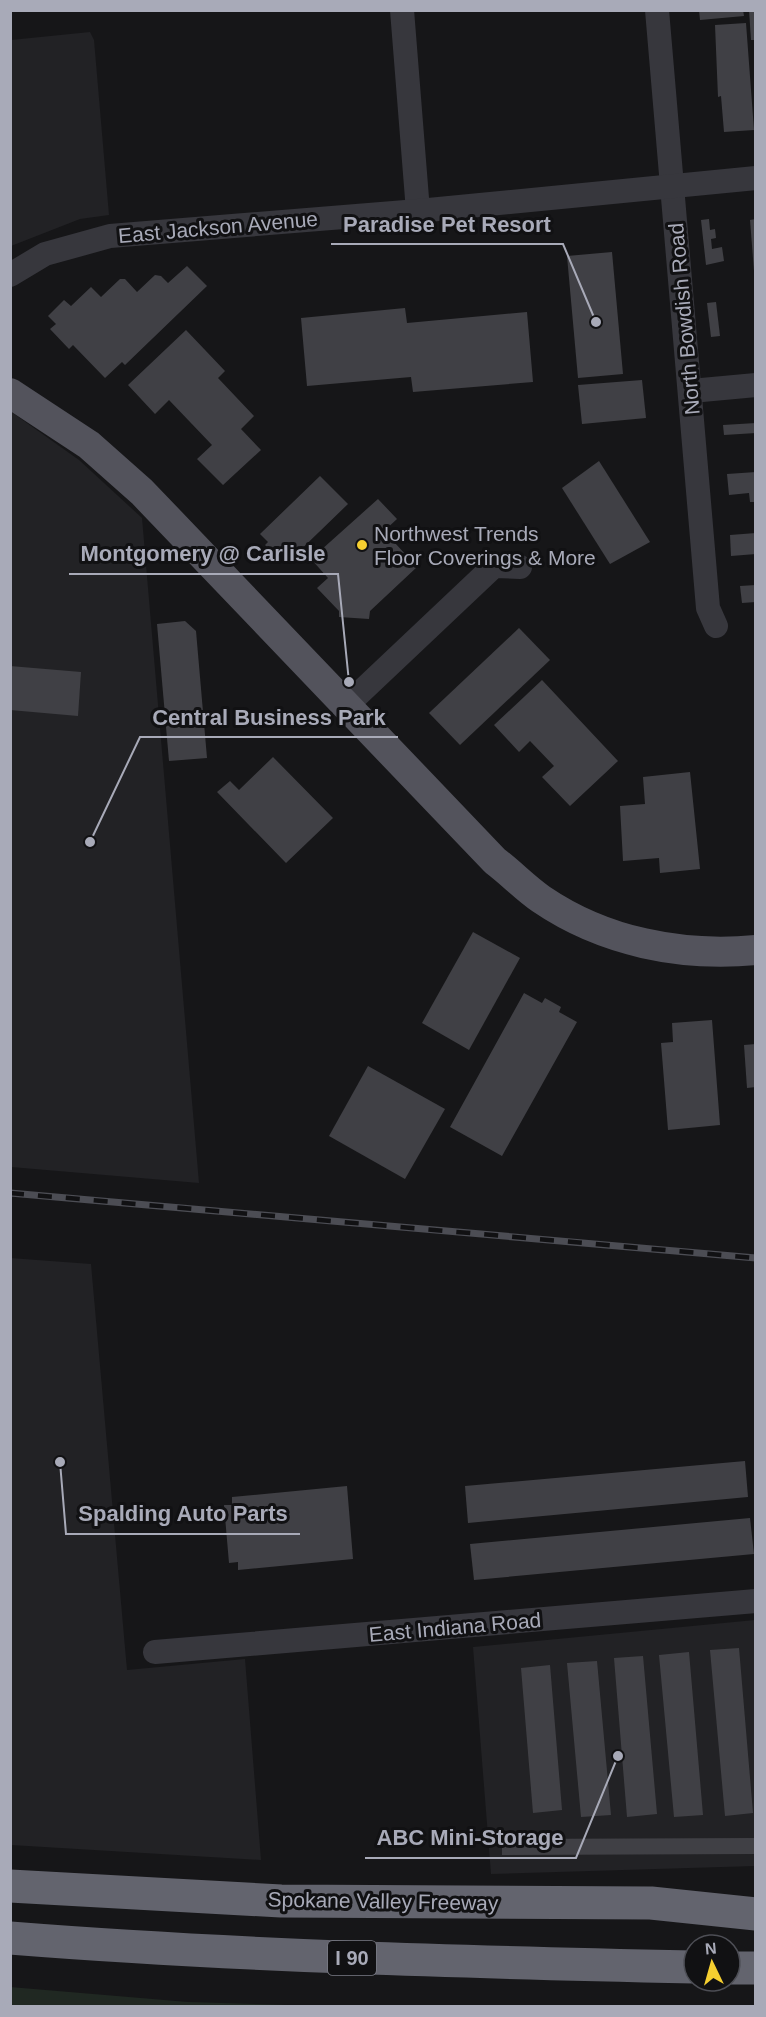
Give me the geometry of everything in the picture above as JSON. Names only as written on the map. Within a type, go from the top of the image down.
[{"type":"highway","name":"Spokane Valley Freeway","points":[[10,1886],[293,1901],[651,1903],[756,1914]]},
{"type":"highway","name":"I 90","points":[[10,1938],[179,1951],[445,1962],[682,1967]]},
{"type":"main road","points":[[10,393],[89,445],[142,492],[495,861],[541,898],[572,917],[619,937],[670,949],[730,952],[756,950]]},
{"type":"street","points":[[402,10],[418,211]]},
{"type":"street","name":"North Bowdish Road","points":[[657,10],[708,608],[716,626]]},
{"type":"street","name":"East Jackson Avenue","points":[[10,275],[45,254],[110,236],[418,211],[756,178]]},
{"type":"street","points":[[691,391],[756,385]]},
{"type":"street","points":[[347,705],[494,566],[520,567]]},
{"type":"street","name":"East Indiana Road","points":[[155,1652],[756,1601]]},
{"type":"shaded area","points":[[90,32],[94,40],[109,215],[80,219],[11,246],[11,40]]},
{"type":"shaded area","points":[[10,411],[79,460],[142,518],[199,1183],[11,1167]]},
{"type":"shaded area","points":[[10,1258],[91,1264],[127,1670],[245,1659],[261,1860],[11,1845]]},
{"type":"shaded area","points":[[755,1620],[755,1866],[491,1874],[473,1647]]},
{"type":"shaded area","points":[[10,1987],[188,2002],[325,2006],[11,2006]]},
{"type":"building","points":[[699,10],[743,10],[744,16],[700,20]]},
{"type":"building","points":[[749,10],[756,10],[756,40],[751,40]]},
{"type":"building","points":[[746,23],[754,130],[724,132],[721,96],[718,97],[715,25]]},
{"type":"building","points":[[709,219],[710,230],[715,229],[716,238],[711,239],[712,249],[722,247],[724,261],[706,265],[701,220]]},
{"type":"building","points":[[756,219],[756,271],[754,271],[750,220]]},
{"type":"building","points":[[612,252],[623,374],[578,378],[567,256]]},
{"type":"building","points":[[187,266],[207,286],[125,365],[122,362],[105,378],[73,345],[69,349],[50,329],[56,324],[48,316],[64,300],[71,306],[91,287],[101,297],[120,279],[125,279],[137,292],[155,275],[161,276],[168,283]]},
{"type":"building","points":[[716,302],[720,336],[711,337],[707,303]]},
{"type":"building","points":[[405,308],[407,323],[527,312],[533,382],[413,392],[411,377],[307,386],[301,318]]},
{"type":"building","points":[[186,330],[225,371],[218,378],[254,416],[241,429],[261,450],[223,485],[197,459],[212,445],[169,400],[155,414],[128,385]]},
{"type":"building","points":[[642,380],[646,418],[582,424],[578,385]]},
{"type":"building","points":[[756,423],[756,433],[724,435],[723,425]]},
{"type":"building","points":[[599,461],[650,542],[610,564],[562,488]]},
{"type":"building","points":[[756,472],[756,502],[750,502],[749,493],[729,495],[727,474]]},
{"type":"building","points":[[320,476],[348,504],[288,562],[280,554],[277,557],[265,545],[268,542],[260,534]]},
{"type":"building","name":"Northwest Trends Floor Coverings & More","points":[[378,499],[397,519],[384,531],[417,567],[370,611],[369,619],[339,617],[339,611],[317,588],[328,578],[311,559]]},
{"type":"building","points":[[756,533],[756,554],[731,556],[730,535]]},
{"type":"building","points":[[756,585],[756,602],[742,603],[740,586]]},
{"type":"building","points":[[185,621],[196,631],[207,758],[169,761],[157,624]]},
{"type":"building","points":[[519,628],[550,660],[460,745],[429,713]]},
{"type":"building","points":[[10,666],[81,672],[78,716],[10,710]]},
{"type":"building","points":[[542,680],[618,761],[570,806],[542,777],[554,766],[530,741],[519,752],[494,725]]},
{"type":"building","points":[[273,757],[333,818],[286,863],[217,792],[230,781],[239,790]]},
{"type":"building","points":[[690,772],[700,869],[660,873],[659,858],[623,861],[620,806],[645,804],[643,777]]},
{"type":"building","points":[[473,932],[520,958],[469,1050],[422,1023]]},
{"type":"building","points":[[524,993],[542,1003],[545,998],[561,1007],[559,1012],[577,1022],[502,1156],[450,1127]]},
{"type":"building","points":[[712,1020],[720,1125],[668,1130],[661,1043],[673,1042],[672,1023]]},
{"type":"building","points":[[756,1044],[756,1087],[747,1088],[744,1045]]},
{"type":"building","points":[[368,1066],[445,1109],[405,1179],[329,1136]]},
{"type":"building","points":[[745,1461],[748,1497],[468,1523],[465,1486]]},
{"type":"building","points":[[347,1486],[353,1559],[238,1570],[238,1562],[229,1563],[224,1505],[232,1505],[232,1497]]},
{"type":"building","points":[[750,1518],[754,1554],[474,1580],[470,1544]]},
{"type":"building","points":[[739,1648],[753,1813],[725,1816],[710,1650]]},
{"type":"building","points":[[689,1652],[703,1815],[674,1817],[659,1655]]},
{"type":"building","points":[[643,1656],[657,1814],[627,1817],[614,1658]]},
{"type":"building","points":[[597,1661],[611,1815],[581,1817],[567,1663]]},
{"type":"building","points":[[550,1665],[562,1810],[533,1813],[521,1668]]},
{"type":"building","points":[[755,1838],[755,1854],[502,1855],[502,1839]]},
{"type":"railway","points":[[10,1193],[756,1258]]},
{"type":"place","name":"Paradise Pet Resort","points":[[596,322]]},
{"type":"place","name":"Northwest Trends Floor Coverings & More","points":[[362,545]]},
{"type":"place","name":"Montgomery @ Carlisle","points":[[349,682]]},
{"type":"place","name":"Central Business Park","points":[[90,842]]},
{"type":"place","name":"Spalding Auto Parts","points":[[60,1462]]},
{"type":"place","name":"ABC Mini-Storage","points":[[618,1756]]}]
